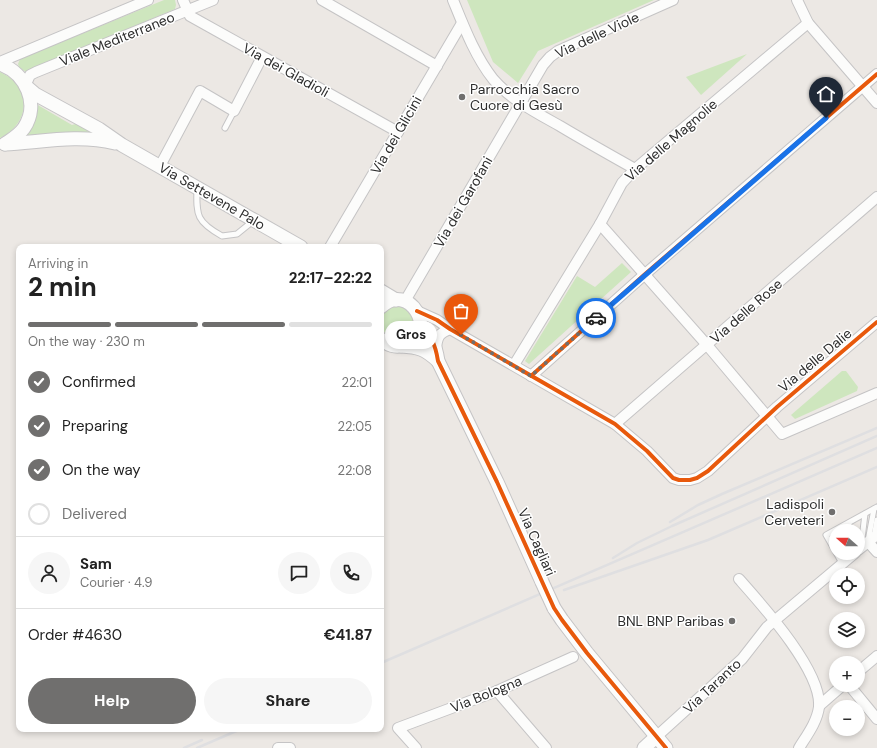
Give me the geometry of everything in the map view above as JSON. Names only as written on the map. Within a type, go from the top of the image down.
[{"type":"street","name":"Viale Mediterraneo","points":[[0,63],[148,0]]},
{"type":"street","name":"Via dei Gladioli","points":[[183,0],[190,16],[398,132]]},
{"type":"street","name":"Viale Mediterraneo","points":[[27,86],[30,75],[36,72],[212,0]]},
{"type":"street","points":[[322,0],[437,66]]},
{"type":"street","points":[[453,0],[462,23],[479,57],[491,75],[506,92],[521,103],[635,169]]},
{"type":"street","name":"Via delle Viole","points":[[521,103],[545,62],[556,52],[673,0]]},
{"type":"street","points":[[797,0],[808,23],[877,103]]},
{"type":"street","name":"Via dei Glicini","points":[[332,244],[462,23]]},
{"type":"street","name":"Via delle Magnolie","points":[[514,365],[600,224],[622,183],[635,169],[808,23]]},
{"type":"street","points":[[160,166],[200,91],[234,111],[262,57]]},
{"type":"street","name":"Via Settevene Palo","points":[[0,63],[15,72],[35,94],[99,129],[122,145],[296,244]]},
{"type":"street","points":[[531,376],[644,274],[877,74]]},
{"type":"street","points":[[2,144],[16,137],[25,127],[30,114],[31,101],[27,86]]},
{"type":"street","name":"Via dei Garofani","points":[[401,300],[521,103]]},
{"type":"street","name":"Via Settevene Palo","points":[[2,144],[86,139],[102,140],[122,145]]},
{"type":"street","name":"Via delle Rose","points":[[615,424],[877,197]]},
{"type":"street","points":[[600,224],[707,345],[782,434],[877,393]]},
{"type":"street","points":[[384,292],[412,305],[417,310],[421,321],[421,326],[414,339],[408,344],[401,346]]},
{"type":"street","points":[[384,305],[389,301],[401,300]]},
{"type":"street","name":"Via delle Dalie","points":[[417,310],[437,320],[615,424],[647,451],[670,476],[676,480],[697,478],[705,473],[767,416],[877,322]]},
{"type":"street","points":[[421,326],[429,325],[449,328]]},
{"type":"street","name":"Via Cagliari","points":[[421,326],[427,331],[554,608],[580,643],[666,748]]},
{"type":"street","points":[[437,355],[436,341],[438,335],[449,328]]},
{"type":"street","name":"Via Cagliari","points":[[384,341],[389,345],[417,347],[437,355]]},
{"type":"street","points":[[865,544],[877,552]]},
{"type":"street","name":"Via Taranto","points":[[644,748],[742,659],[764,630],[847,560]]},
{"type":"street","points":[[739,579],[775,620],[809,671],[816,687],[819,696],[819,706],[816,719],[799,748]]},
{"type":"street","points":[[865,666],[877,656]]},
{"type":"street","name":"Via Bologna","points":[[416,748],[398,728],[497,691],[572,657]]},
{"type":"street","points":[[497,691],[546,748]]},
{"type":"street","points":[[819,706],[835,692]]},
{"type":"street","points":[[854,692],[877,719]]},
{"type":"street","points":[[278,748],[290,748]]},
{"type":"lane","points":[[225,128],[234,111]]},
{"type":"lane","points":[[196,187],[198,214],[206,227],[222,236],[237,234],[255,220]]},
{"type":"lane","points":[[849,523],[875,508]]},
{"type":"lane","points":[[865,544],[875,508]]},
{"type":"lane","points":[[865,514],[865,524]]},
{"type":"lane","points":[[865,544],[877,520]]},
{"type":"lane","points":[[840,560],[842,564]]},
{"type":"lane","points":[[842,564],[843,560]]},
{"type":"green space","points":[[164,0],[175,0],[175,9],[26,72],[19,67],[18,64],[20,59]]},
{"type":"green space","points":[[467,0],[654,0],[538,51],[518,83],[493,62]]},
{"type":"green space","points":[[747,54],[701,95],[686,77]]},
{"type":"green space","points":[[0,72],[11,78],[18,86],[23,95],[24,105],[18,123],[0,138]]},
{"type":"green space","points":[[36,104],[72,125],[79,123],[95,132],[67,132],[23,137]]},
{"type":"green space","points":[[622,263],[631,272],[529,364],[525,361],[577,276],[595,287]]},
{"type":"green space","points":[[391,307],[403,307],[410,313],[412,328],[403,337],[391,337],[384,331],[384,313]]},
{"type":"green space","points":[[842,371],[846,371],[858,387],[857,391],[795,419],[791,415]]},
{"type":"railway","points":[[670,522],[698,505],[722,494],[877,428]]},
{"type":"railway","points":[[613,558],[637,543],[672,526],[877,436]]},
{"type":"railway","points":[[384,662],[877,448]]},
{"type":"railway","points":[[564,590],[708,540],[877,467]]},
{"type":"railway","points":[[197,748],[234,732]]},
{"type":"railway","points":[[184,748],[202,740]]},
{"type":"cycle path","points":[[531,376],[644,275],[877,74]]},
{"type":"cycle path","points":[[417,311],[437,320],[450,329],[615,424],[647,451],[673,478],[679,480],[690,480],[697,478],[708,471],[777,407],[877,322]]},
{"type":"cycle path","points":[[421,326],[425,329],[433,342],[438,361],[497,482],[554,608],[587,653],[666,748]]},
{"type":"way so far","points":[[461,335],[531,376],[596,318]]},
{"type":"place","name":"Parrocchia Sacro Cuore di Gesù","points":[[462,97]]},
{"type":"place","name":"Gros","points":[[461,335]]},
{"type":"place","name":"Ladispoli Cerveteri","points":[[832,512]]},
{"type":"place","name":"BNL BNP Paribas","points":[[732,621]]},
{"type":"route","points":[[596,318],[644,274],[826,118]]}]
